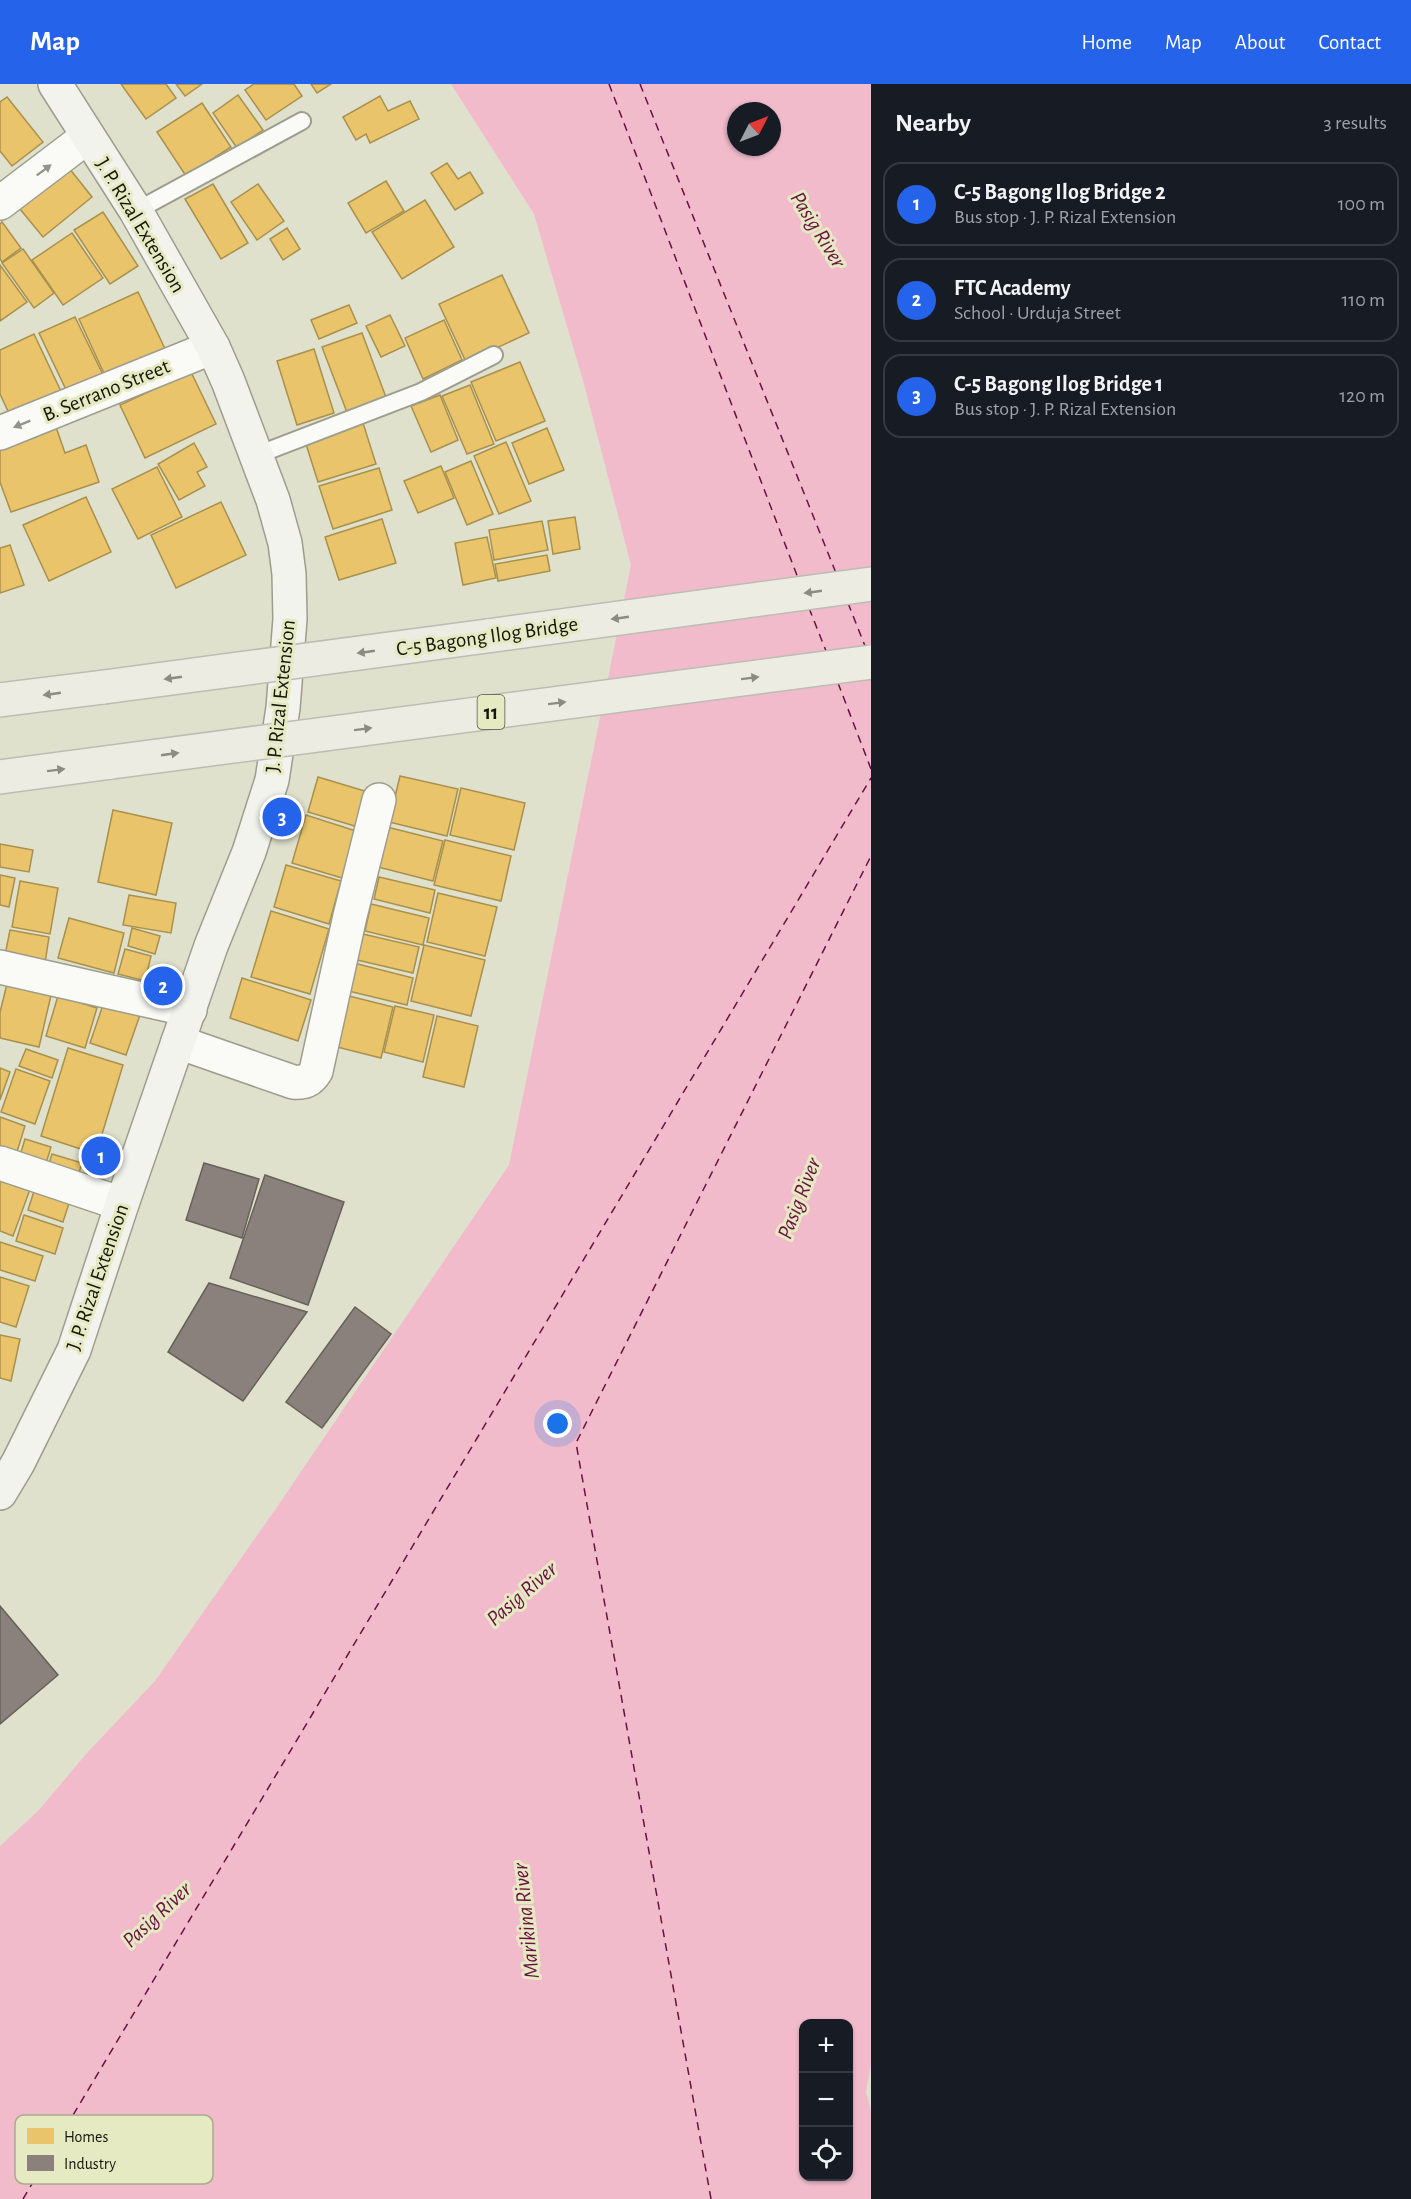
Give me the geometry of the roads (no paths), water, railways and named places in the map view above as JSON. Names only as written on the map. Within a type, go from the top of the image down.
[{"type":"main road","name":"J. P. Rizal Extension","points":[[0,1493],[9,1460],[74,1350],[211,946],[249,852],[272,780],[283,708],[290,619],[289,574],[285,543],[276,511],[257,455],[213,347],[136,212],[55,84]]},
{"type":"main road","name":"C-5 Bagong Ilog Bridge","points":[[0,700],[871,584]]},
{"type":"main road","name":"11","points":[[0,777],[871,662]]},
{"type":"street","points":[[0,203],[87,137]]},
{"type":"street","name":"B. Serrano Street","points":[[0,433],[213,347]]},
{"type":"street","points":[[178,1042],[293,1082],[301,1083],[312,1078],[316,1071],[350,915],[379,800]]},
{"type":"street","points":[[0,967],[190,1011]]},
{"type":"street","points":[[0,1163],[122,1204]]},
{"type":"lane","points":[[136,212],[302,121]]},
{"type":"lane","points":[[257,455],[421,392],[494,355]]},
{"type":"water","points":[[451,84],[871,84],[871,2064],[866,2092],[871,2111],[871,2199],[0,2199],[0,1846],[38,1811],[87,1753],[155,1681],[277,1507],[509,1165],[631,565],[584,384],[534,214]]},
{"type":"place","name":"C-5 Bagong Ilog Bridge 1","points":[[282,817]]},
{"type":"place","name":"FTC Academy","points":[[163,986]]},
{"type":"place","name":"C-5 Bagong Ilog Bridge 2","points":[[101,1156]]},
{"type":"water label","name":"Pasig River","points":[[819,229]]},
{"type":"water label","name":"Pasig River","points":[[798,1198]]},
{"type":"water label","name":"Pasig River","points":[[521,1593]]},
{"type":"water label","name":"Pasig River","points":[[156,1914]]},
{"type":"water label","name":"Marikina River","points":[[525,1921]]}]
